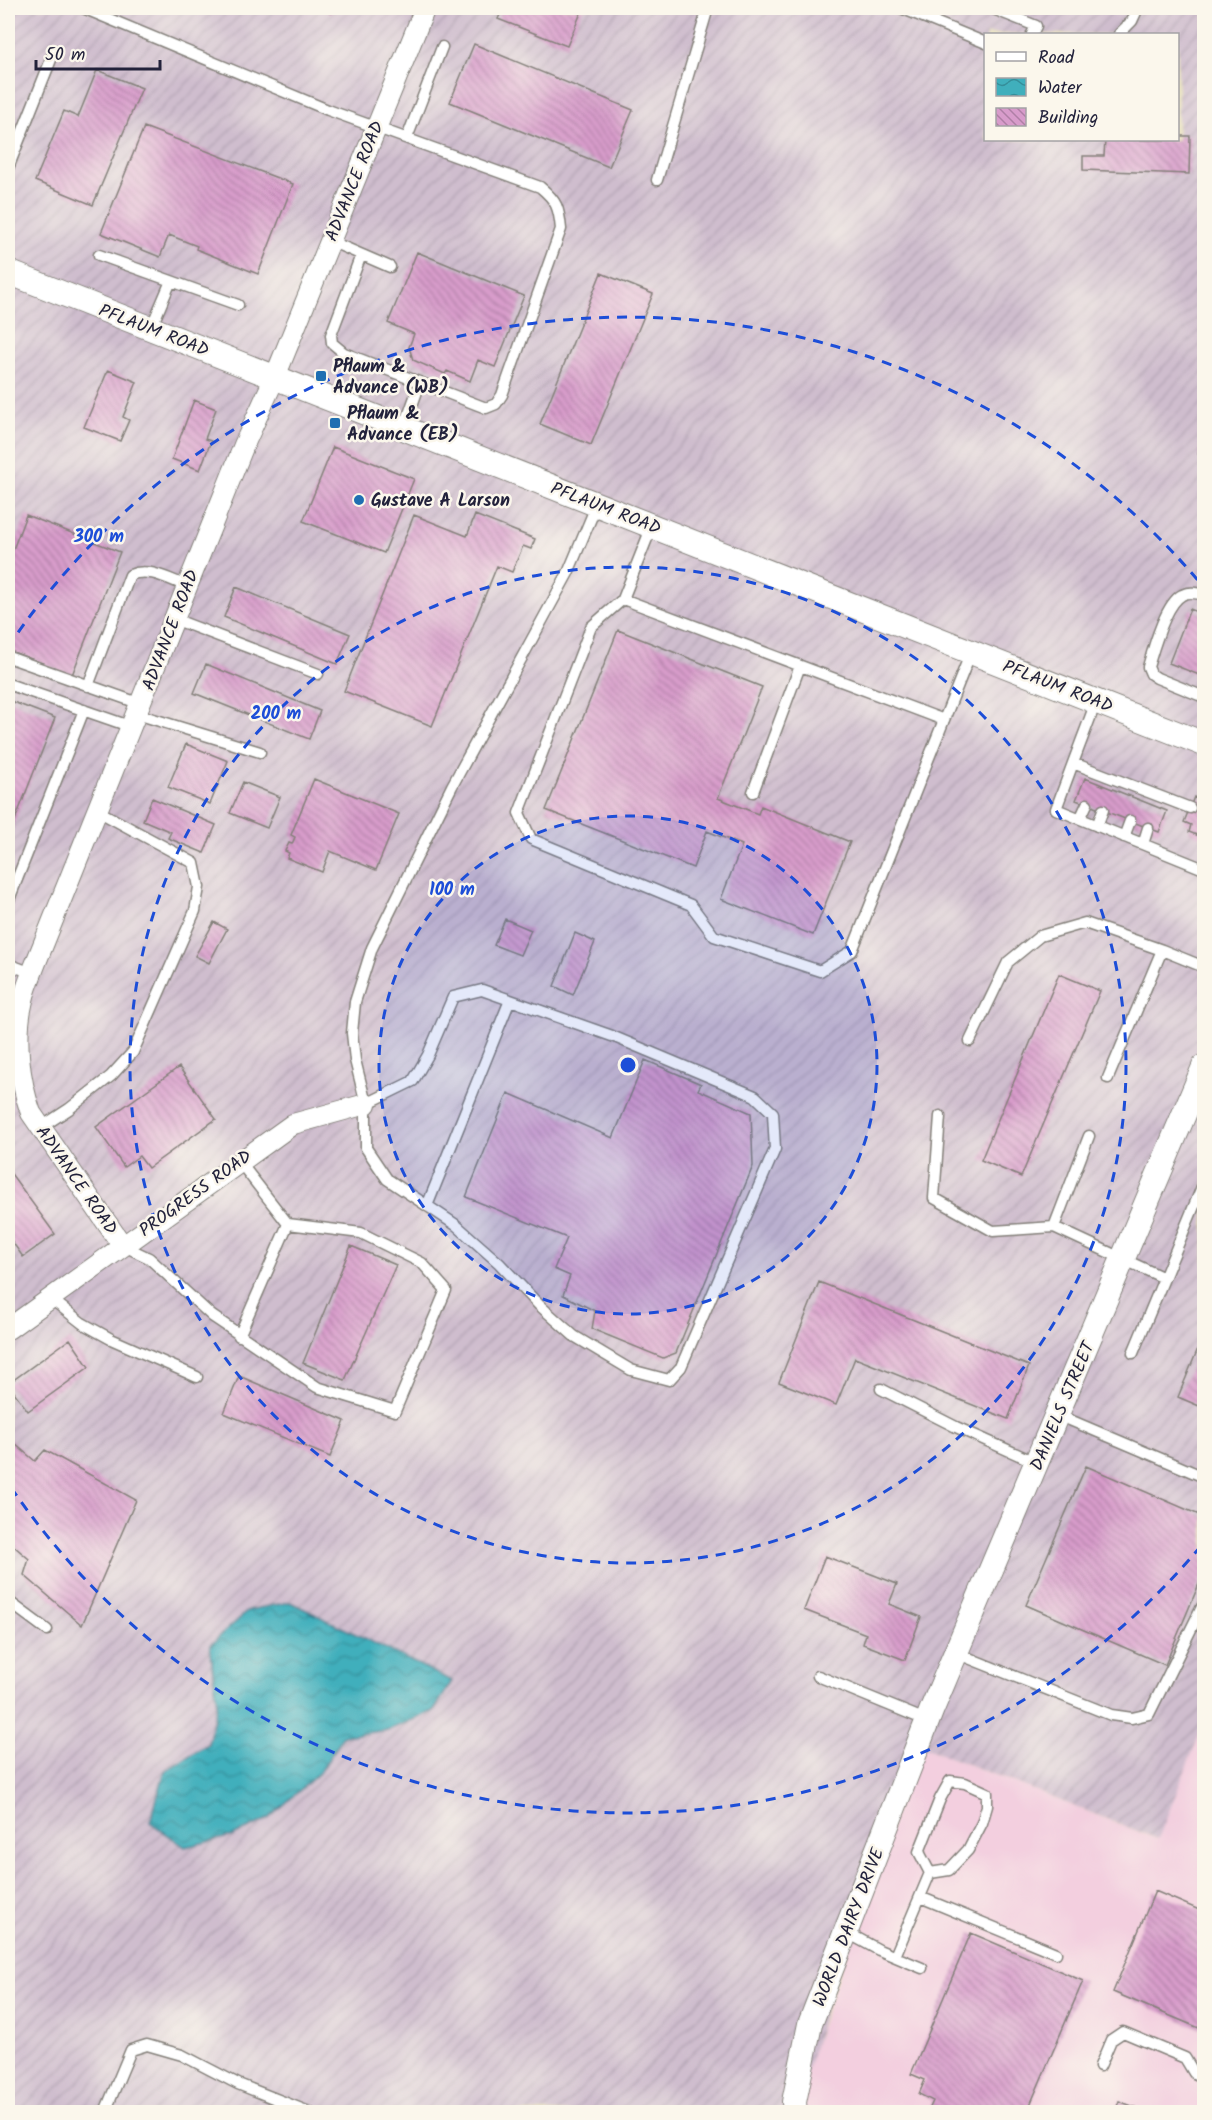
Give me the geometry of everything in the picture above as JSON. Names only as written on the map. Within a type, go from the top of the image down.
[{"type":"street","name":"ADVANCE ROAD","points":[[122,1245],[31,1113],[24,1094],[19,1020],[15,997],[32,973],[244,445],[275,377],[425,8]]},
{"type":"street","name":"PFLAUM ROAD","points":[[8,272],[1204,744]]},
{"type":"street","name":"DANIELS STREET","points":[[919,1745],[1204,1067]]},
{"type":"street","name":"PROGRESS ROAD","points":[[8,1329],[293,1124],[366,1104]]},
{"type":"street","name":"WORLD DAIRY DRIVE","points":[[795,2112],[794,2102],[810,2024],[919,1745]]},
{"type":"lane","points":[[83,8],[328,110],[540,187],[553,198],[559,210],[561,229],[502,395],[496,404],[486,408],[344,352],[332,343],[331,335],[362,255]]},
{"type":"lane","points":[[657,180],[706,8]]},
{"type":"lane","points":[[901,8],[984,42]]},
{"type":"lane","points":[[991,8],[1036,26],[1032,33]]},
{"type":"lane","points":[[1120,33],[1132,21],[1138,8]]},
{"type":"lane","points":[[407,138],[442,47]]},
{"type":"lane","points":[[8,168],[54,52]]},
{"type":"lane","points":[[330,241],[390,267]]},
{"type":"lane","points":[[99,255],[238,305]]},
{"type":"lane","points":[[151,329],[171,281]]},
{"type":"lane","points":[[404,428],[420,383]]},
{"type":"lane","points":[[366,1104],[412,1081],[428,1055],[453,997],[482,990],[612,1036],[755,1096],[773,1113],[774,1149],[681,1367],[669,1380],[631,1370],[574,1336],[456,1225],[387,1179],[366,1148],[366,1104],[355,1060],[352,1033],[355,1002],[372,948],[452,786],[568,573],[597,504]]},
{"type":"lane","points":[[652,526],[622,599],[591,627],[519,813],[531,839],[691,905],[714,936],[820,971],[852,951],[971,652]]},
{"type":"lane","points":[[88,686],[130,575],[148,572],[187,586]]},
{"type":"lane","points":[[1204,596],[1192,592],[1180,595],[1161,630],[1148,667],[1151,674],[1157,678],[1204,697]]},
{"type":"lane","points":[[622,599],[944,720]]},
{"type":"lane","points":[[174,619],[318,674]]},
{"type":"lane","points":[[8,657],[88,686],[136,715]]},
{"type":"lane","points":[[753,792],[800,666]]},
{"type":"lane","points":[[8,684],[84,710],[136,715],[260,752]]},
{"type":"lane","points":[[1096,701],[1056,809],[1204,869]]},
{"type":"lane","points":[[8,902],[84,710]]},
{"type":"lane","points":[[1073,763],[1096,777],[1158,802],[1190,808]]},
{"type":"lane","points":[[1080,819],[1087,804]]},
{"type":"lane","points":[[1097,826],[1103,810]]},
{"type":"lane","points":[[40,1128],[69,1109],[111,1076],[133,1052],[195,911],[199,887],[194,863],[98,811]]},
{"type":"lane","points":[[1124,837],[1130,821]]},
{"type":"lane","points":[[1143,844],[1148,828]]},
{"type":"lane","points":[[970,1041],[1008,962],[1040,936],[1085,923],[1204,967]]},
{"type":"lane","points":[[1108,1078],[1162,950]]},
{"type":"lane","points":[[8,964],[32,973]]},
{"type":"lane","points":[[427,1206],[510,1000]]},
{"type":"lane","points":[[940,1116],[934,1198],[993,1231],[1054,1227],[1164,1278]]},
{"type":"lane","points":[[1054,1227],[1089,1136]]},
{"type":"lane","points":[[122,1245],[149,1258],[212,1316],[317,1387],[395,1411],[446,1290],[422,1263],[361,1233],[288,1224],[239,1161]]},
{"type":"lane","points":[[1132,1353],[1204,1182]]},
{"type":"lane","points":[[240,1336],[288,1224]]},
{"type":"lane","points":[[50,1298],[82,1323],[111,1339],[197,1377]]},
{"type":"lane","points":[[881,1389],[956,1427],[1037,1463]]},
{"type":"lane","points":[[1058,1415],[1204,1477]]},
{"type":"lane","points":[[8,1601],[47,1630]]},
{"type":"lane","points":[[956,1653],[1112,1715],[1132,1718],[1149,1714],[1202,1607]]},
{"type":"lane","points":[[818,1676],[928,1721]]},
{"type":"lane","points":[[950,1781],[965,1783],[987,1793],[987,1806],[982,1823],[968,1850],[949,1870],[930,1873],[919,1852],[940,1799],[950,1781]]},
{"type":"lane","points":[[895,1956],[930,1873]]},
{"type":"lane","points":[[920,1897],[1056,1953]]},
{"type":"lane","points":[[846,1932],[922,1968]]},
{"type":"lane","points":[[1100,2066],[1111,2040],[1123,2032],[1185,2058],[1194,2073],[1204,2078]]},
{"type":"lane","points":[[105,2112],[131,2050],[147,2045],[182,2055],[238,2084],[309,2112]]},
{"type":"shaded area","points":[[8,8],[1204,8],[1204,1723],[1158,1839],[919,1745],[850,1922],[795,2112],[8,2112]]},
{"type":"shaded area","points":[[1204,1723],[1204,2112],[795,2112],[794,2102],[919,1745],[1157,1839]]},
{"type":"water","points":[[290,1602],[452,1681],[434,1711],[388,1730],[343,1736],[321,1771],[268,1819],[233,1836],[185,1847],[150,1822],[165,1771],[208,1744],[217,1704],[210,1645],[249,1610]]},
{"type":"building","points":[[317,8],[333,8],[331,13]]},
{"type":"building","points":[[503,8],[583,8],[567,46],[498,19]]},
{"type":"building","points":[[474,44],[633,110],[609,167],[450,102]]},
{"type":"building","points":[[97,70],[142,88],[93,205],[35,181],[64,111],[78,117]]},
{"type":"building","points":[[8,109],[15,112],[8,130]]},
{"type":"building","points":[[144,127],[293,184],[258,274],[196,249],[197,246],[169,235],[160,257],[101,233]]},
{"type":"building","points":[[1179,136],[1190,136],[1189,174],[1083,170],[1083,156],[1104,156],[1105,141],[1179,141]]},
{"type":"building","points":[[417,252],[524,296],[495,367],[478,360],[470,381],[447,371],[445,374],[413,360],[409,347],[414,334],[388,323]]},
{"type":"building","points":[[601,273],[653,294],[591,445],[540,424]]},
{"type":"building","points":[[108,370],[137,382],[123,417],[129,420],[120,441],[84,427]]},
{"type":"building","points":[[194,400],[216,409],[205,439],[211,441],[200,470],[172,459]]},
{"type":"building","points":[[1204,437],[1204,457],[1198,454]]},
{"type":"building","name":"Gustave A Larson","points":[[333,447],[414,479],[384,553],[303,521]]},
{"type":"building","points":[[26,515],[120,552],[72,675],[8,650],[8,563]]},
{"type":"building","points":[[414,515],[467,536],[475,515],[535,539],[531,549],[523,546],[512,572],[497,566],[432,726],[344,691]]},
{"type":"building","points":[[236,587],[350,634],[337,664],[224,617]]},
{"type":"building","points":[[1190,609],[1204,615],[1204,677],[1169,663]]},
{"type":"building","points":[[618,630],[762,687],[718,798],[758,814],[761,806],[850,842],[813,935],[721,899],[742,845],[707,831],[693,868],[546,810]]},
{"type":"building","points":[[206,664],[320,711],[309,739],[194,693]]},
{"type":"building","points":[[8,700],[55,718],[8,838]]},
{"type":"building","points":[[186,744],[228,761],[210,804],[168,787]]},
{"type":"building","points":[[1085,778],[1167,811],[1159,832],[1076,800]]},
{"type":"building","points":[[314,779],[399,814],[376,870],[330,851],[322,872],[287,858],[289,853],[285,851],[295,837],[291,835]]},
{"type":"building","points":[[243,782],[280,797],[267,828],[230,813]]},
{"type":"building","points":[[1194,797],[1204,801],[1204,838],[1189,832],[1191,825],[1184,822]]},
{"type":"building","points":[[152,798],[216,825],[204,853],[168,838],[171,832],[143,820]]},
{"type":"building","points":[[505,919],[531,930],[520,955],[494,945]]},
{"type":"building","points":[[214,922],[227,929],[209,963],[195,956]]},
{"type":"building","points":[[575,933],[595,942],[573,995],[554,986]]},
{"type":"building","points":[[1059,974],[1100,991],[1021,1177],[981,1160]]},
{"type":"building","points":[[645,1060],[701,1084],[698,1090],[751,1113],[753,1166],[676,1353],[663,1358],[592,1329],[595,1311],[563,1295],[570,1276],[554,1269],[567,1238],[466,1197],[508,1093],[613,1138]]},
{"type":"building","points":[[179,1067],[216,1119],[148,1168],[139,1156],[124,1167],[96,1127]]},
{"type":"building","points":[[9,1171],[55,1234],[23,1257],[8,1236]]},
{"type":"building","points":[[351,1246],[396,1265],[345,1380],[303,1363]]},
{"type":"building","points":[[819,1282],[1029,1366],[1008,1419],[855,1358],[836,1405],[779,1382]]},
{"type":"building","points":[[1204,1334],[1204,1408],[1178,1397]]},
{"type":"building","points":[[70,1339],[89,1367],[28,1411],[8,1384]]},
{"type":"building","points":[[239,1376],[345,1421],[330,1457],[224,1413]]},
{"type":"building","points":[[8,1438],[35,1461],[45,1450],[136,1500],[82,1625],[24,1575],[29,1559],[8,1541]]},
{"type":"building","points":[[1086,1466],[1204,1517],[1204,1572],[1165,1665],[1026,1605]]},
{"type":"building","points":[[825,1556],[897,1584],[889,1604],[921,1617],[905,1660],[863,1644],[866,1634],[804,1610]]},
{"type":"building","points":[[1155,1891],[1204,1912],[1204,2030],[1113,1992]]},
{"type":"building","points":[[971,1933],[1083,1981],[1027,2112],[928,2112],[933,2101],[919,2094],[925,2080],[911,2074]]},
{"type":"building","points":[[1119,2101],[1147,2112],[1115,2112]]},
{"type":"place","name":"Pflaum & Advance (WB)","points":[[321,376]]},
{"type":"place","name":"Pflaum & Advance (EB)","points":[[335,423]]},
{"type":"place","name":"Gustave A Larson","points":[[359,500]]}]
